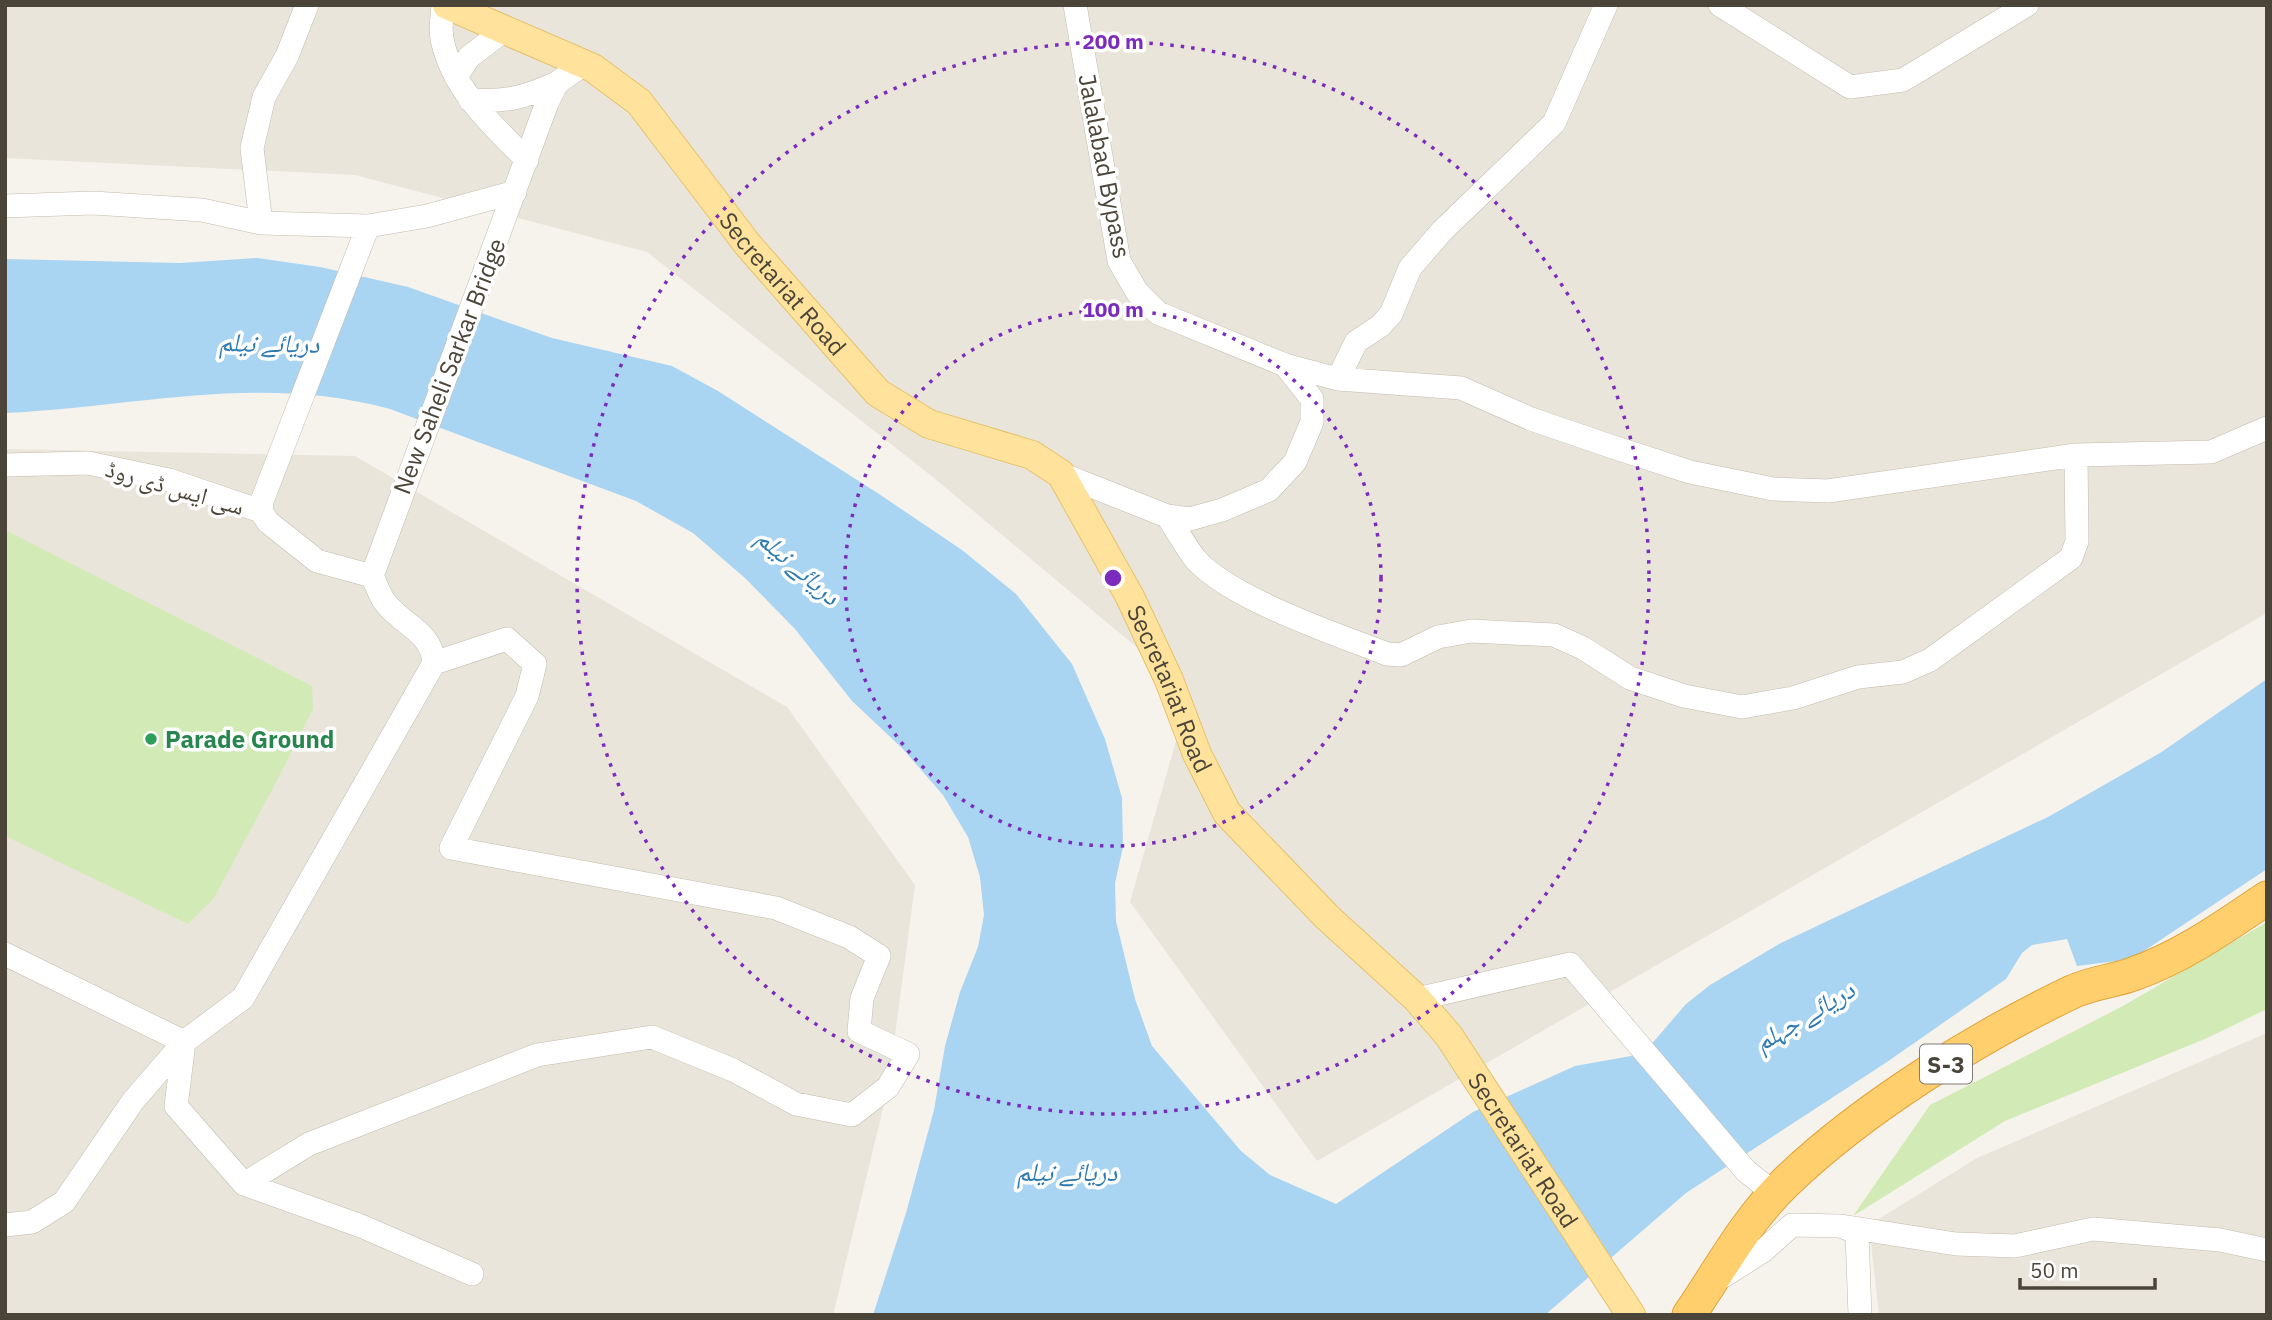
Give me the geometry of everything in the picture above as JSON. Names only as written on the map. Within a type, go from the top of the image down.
[{"type":"highway","name":"S-3","points":[[1689,1315],[1742,1232],[1785,1183],[1882,1104],[1990,1037],[2075,991],[2133,974],[2178,956],[2267,898]]},
{"type":"main road","name":"Secretariat Road","points":[[445,5],[584,64],[614,81],[639,102],[748,245],[878,393],[929,424],[1032,456],[1061,474],[1130,597],[1169,680],[1198,754],[1227,813],[1327,917],[1417,999],[1450,1036],[1631,1315]]},
{"type":"street","points":[[261,223],[252,148],[264,97],[287,56],[307,5]]},
{"type":"street","points":[[445,5],[441,37],[456,77],[470,100],[527,160]]},
{"type":"street","name":"Jalalabad Bypass","points":[[1061,474],[1167,516],[1191,519],[1222,510],[1269,489],[1295,462],[1312,422],[1312,399],[1285,365],[1158,313],[1137,292],[1119,261],[1075,5]]},
{"type":"street","points":[[1338,379],[1356,342],[1380,326],[1391,314],[1410,268],[1442,231],[1554,123],[1606,5]]},
{"type":"street","points":[[1733,9],[1850,87],[1903,80],[2027,5]]},
{"type":"street","points":[[456,77],[469,57],[506,29]]},
{"type":"street","points":[[470,100],[503,102],[522,99],[557,83],[584,64]]},
{"type":"street","name":"New Saheli Sarkar Bridge","points":[[372,576],[390,520],[557,83]]},
{"type":"street","points":[[5,206],[93,203],[175,208],[202,210],[261,223],[367,230],[427,216],[511,202]]},
{"type":"street","points":[[5,1225],[33,1222],[64,1202],[133,1101],[184,1042],[243,998],[434,663],[433,648],[425,637],[384,601],[372,576],[317,561],[268,522],[261,511],[272,475],[367,230]]},
{"type":"street","points":[[1285,365],[1338,379],[1461,388],[1531,419],[1690,472],[1773,489],[1828,491],[2076,455],[2211,452],[2267,428]]},
{"type":"street","points":[[1167,516],[1198,562],[1232,586],[1288,616],[1387,654],[1401,655],[1438,637],[1471,631],[1554,635],[1583,648],[1630,678],[1684,696],[1742,706],[1793,698],[1858,677],[1903,672],[1930,660],[2071,558],[2077,541],[2076,455]]},
{"type":"street","name":"سی ایس ڈی روڈ","points":[[5,465],[88,463],[169,480],[261,511]]},
{"type":"street","points":[[244,1184],[309,1144],[537,1055],[652,1037],[733,1070],[796,1104],[852,1115],[888,1087],[908,1054],[859,1031],[862,998],[879,956],[849,937],[776,908],[451,848],[527,696],[535,664],[507,639],[434,663]]},
{"type":"street","points":[[5,954],[184,1042]]},
{"type":"street","points":[[1417,999],[1570,964],[1746,1171],[1775,1194]]},
{"type":"street","points":[[184,1042],[176,1106],[244,1184],[361,1226],[472,1274]]},
{"type":"street","points":[[1709,1285],[1763,1251],[1792,1226],[1849,1230],[1956,1244],[2015,1246],[2093,1229],[2220,1240],[2267,1250]]},
{"type":"street","points":[[1849,1230],[1860,1315]]},
{"type":"shaded area","points":[[5,5],[2267,5],[2267,613],[1317,1161],[1130,902],[1190,692],[934,478],[647,252],[355,175],[5,158]]},
{"type":"shaded area","points":[[5,449],[355,456],[787,707],[915,885],[888,1088],[833,1315],[5,1315]]},
{"type":"shaded area","points":[[2267,1033],[2267,1315],[1879,1315],[1869,1225],[1977,1158]]},
{"type":"green space","name":"Parade Ground","points":[[5,530],[312,686],[313,709],[283,769],[214,898],[188,924],[5,836]]},
{"type":"green space","points":[[2267,922],[2267,1009],[2207,1038],[2005,1121],[1853,1216],[1930,1105],[2123,1006]]},
{"type":"water","name":"دریائے نیلم","points":[[257,258],[320,267],[408,287],[552,338],[672,366],[718,391],[879,494],[962,550],[1016,594],[1072,664],[1105,739],[1122,798],[1123,847],[1115,883],[1116,921],[1135,999],[1152,1046],[1241,1151],[1270,1175],[1336,1204],[1473,1112],[1575,1066],[1631,1056],[1649,1047],[1686,1004],[1710,985],[1781,943],[2048,817],[2160,753],[2267,679],[2267,869],[2132,959],[2077,966],[2067,939],[2032,945],[2022,953],[2006,979],[1887,1062],[1686,1193],[1545,1315],[873,1315],[906,1213],[934,1110],[945,1046],[960,992],[978,947],[984,915],[980,877],[968,837],[943,795],[902,748],[852,701],[795,629],[746,579],[693,533],[636,501],[390,409],[341,399],[245,393],[5,413],[5,259],[180,263]]},
{"type":"place","name":"Parade Ground","points":[[151,739]]},
{"type":"water label","name":"دریائے جہلم","points":[[1804,1015]]}]
